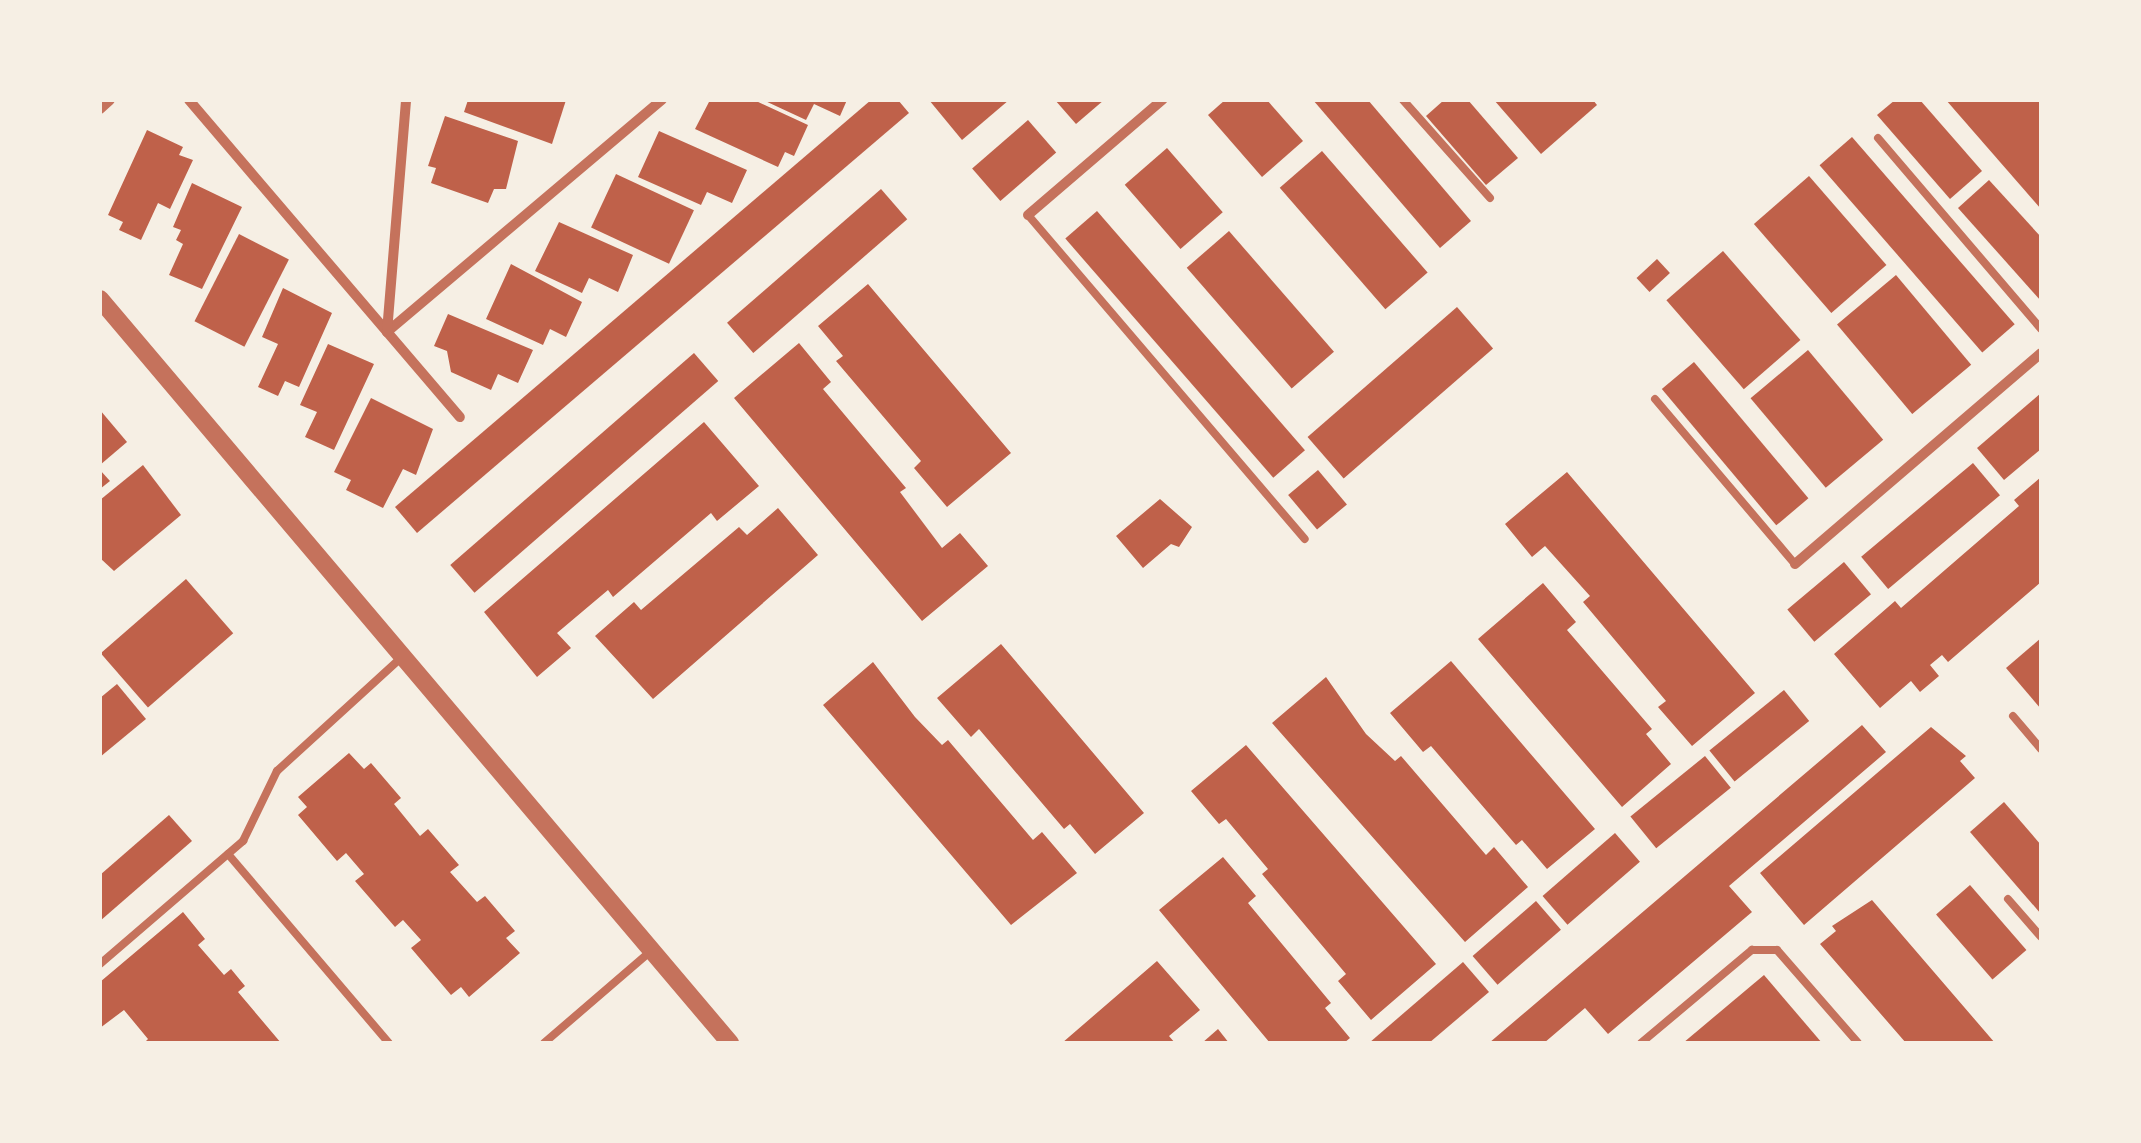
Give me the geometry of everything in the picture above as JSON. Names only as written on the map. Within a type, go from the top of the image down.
[{"type":"street","points":[[100,109],[110,100]]},
{"type":"street","points":[[189,100],[460,417]]},
{"type":"street","points":[[387,332],[406,100]]},
{"type":"street","points":[[387,332],[662,100]]},
{"type":"street","points":[[1028,215],[1162,100]]},
{"type":"street","points":[[100,299],[730,1043]]},
{"type":"street","points":[[1795,564],[2041,353]]},
{"type":"lane","points":[[1403,100],[1490,198]]},
{"type":"lane","points":[[1878,138],[2041,329]]},
{"type":"lane","points":[[1028,215],[1305,539]]},
{"type":"lane","points":[[1655,399],[1795,564]]},
{"type":"lane","points":[[100,964],[243,841],[277,771],[403,656]]},
{"type":"lane","points":[[2013,716],[2041,749]]},
{"type":"lane","points":[[228,854],[389,1043]]},
{"type":"lane","points":[[2008,898],[2041,938]]},
{"type":"lane","points":[[544,1043],[652,950]]},
{"type":"lane","points":[[1641,1043],[1752,950],[1776,950],[1858,1043]]},
{"type":"building","points":[[468,100],[566,100],[552,144],[464,112]]},
{"type":"building","points":[[710,100],[754,100],[808,125],[794,156],[785,152],[778,167],[695,129]]},
{"type":"building","points":[[763,100],[847,100],[840,116],[814,104],[806,120]]},
{"type":"building","points":[[871,100],[898,100],[909,113],[417,533],[395,507]]},
{"type":"building","points":[[929,100],[1009,100],[962,140]]},
{"type":"building","points":[[1055,100],[1104,100],[1076,124]]},
{"type":"building","points":[[1225,100],[1267,100],[1303,141],[1262,177],[1208,115]]},
{"type":"building","points":[[1313,100],[1368,100],[1471,221],[1440,248]]},
{"type":"building","points":[[1444,100],[1468,100],[1518,158],[1486,185],[1426,116]]},
{"type":"building","points":[[1494,100],[1593,100],[1597,105],[1541,154]]},
{"type":"building","points":[[1895,100],[1920,100],[1982,171],[1950,199],[1877,115]]},
{"type":"building","points":[[1946,100],[2041,100],[2041,209]]},
{"type":"building","points":[[445,116],[518,141],[506,189],[494,189],[488,203],[431,183],[436,168],[428,166]]},
{"type":"building","points":[[1028,120],[1056,152],[1000,201],[972,169]]},
{"type":"building","points":[[147,130],[183,147],[179,155],[193,160],[170,209],[158,203],[141,240],[119,230],[123,222],[108,215]]},
{"type":"building","points":[[659,131],[747,170],[732,203],[707,192],[701,205],[638,177]]},
{"type":"building","points":[[1852,137],[2015,324],[1982,352],[1820,165]]},
{"type":"building","points":[[1167,148],[1223,212],[1181,249],[1125,185]]},
{"type":"building","points":[[1322,151],[1428,273],[1385,309],[1280,188]]},
{"type":"building","points":[[616,174],[694,210],[669,264],[591,227]]},
{"type":"building","points":[[1809,176],[1886,265],[1831,313],[1754,224]]},
{"type":"building","points":[[1989,180],[2041,237],[2041,301],[1958,208]]},
{"type":"building","points":[[192,183],[242,207],[202,289],[169,275],[183,244],[176,240],[181,230],[173,227]]},
{"type":"building","points":[[881,189],[907,219],[753,353],[727,323]]},
{"type":"building","points":[[1097,211],[1305,450],[1273,478],[1065,239]]},
{"type":"building","points":[[559,222],[633,255],[618,292],[589,278],[582,293],[535,271]]},
{"type":"building","points":[[1229,231],[1334,352],[1292,388],[1187,268]]},
{"type":"building","points":[[239,234],[289,259],[244,347],[195,321]]},
{"type":"building","points":[[1723,251],[1800,340],[1744,389],[1666,300]]},
{"type":"building","points":[[1657,259],[1670,273],[1649,292],[1637,278]]},
{"type":"building","points":[[511,264],[582,302],[566,337],[550,329],[543,345],[486,319]]},
{"type":"building","points":[[1896,275],[1971,365],[1912,414],[1837,324]]},
{"type":"building","points":[[868,284],[1011,453],[947,507],[914,468],[921,461],[836,361],[843,356],[818,326]]},
{"type":"building","points":[[283,288],[332,313],[299,387],[285,381],[278,396],[258,387],[278,344],[262,337]]},
{"type":"building","points":[[1457,307],[1493,349],[1344,478],[1308,437]]},
{"type":"building","points":[[448,314],[533,350],[518,383],[498,374],[491,390],[451,372],[447,351],[434,346]]},
{"type":"building","points":[[799,343],[831,382],[823,389],[906,488],[900,492],[942,548],[960,533],[988,566],[922,621],[734,398]]},
{"type":"building","points":[[328,344],[374,364],[334,450],[305,437],[317,412],[300,405]]},
{"type":"building","points":[[1808,350],[1883,440],[1826,488],[1751,398]]},
{"type":"building","points":[[694,353],[718,381],[475,593],[450,565]]},
{"type":"building","points":[[1694,362],[1808,498],[1776,525],[1662,389]]},
{"type":"building","points":[[2041,393],[2041,449],[2004,480],[1977,448]]},
{"type":"building","points":[[371,398],[433,429],[416,475],[403,469],[383,508],[346,490],[351,480],[334,472]]},
{"type":"building","points":[[100,410],[127,442],[100,465]]},
{"type":"building","points":[[704,422],[759,486],[717,521],[711,513],[613,597],[608,590],[557,633],[571,648],[537,677],[484,612]]},
{"type":"building","points":[[1973,463],[2000,495],[1888,589],[1861,557]]},
{"type":"building","points":[[143,465],[181,515],[114,571],[100,558],[100,500]]},
{"type":"building","points":[[100,470],[110,481],[100,489]]},
{"type":"building","points":[[1318,470],[1347,504],[1317,530],[1288,495]]},
{"type":"building","points":[[1567,472],[1755,693],[1692,746],[1658,707],[1666,701],[1583,602],[1590,596],[1545,546],[1532,557],[1505,524]]},
{"type":"building","points":[[2041,477],[2041,582],[1948,662],[1942,655],[1930,665],[1939,676],[1920,692],[1911,681],[1880,708],[1834,654],[1895,601],[1901,608],[2019,506],[2014,500]]},
{"type":"building","points":[[1160,499],[1192,527],[1179,547],[1171,544],[1143,568],[1116,536]]},
{"type":"building","points":[[778,508],[818,555],[653,699],[595,636],[634,602],[641,610],[739,527],[747,535]]},
{"type":"building","points":[[1844,562],[1871,594],[1814,642],[1787,610]]},
{"type":"building","points":[[186,579],[233,633],[148,707],[101,653]]},
{"type":"building","points":[[1543,583],[1576,622],[1567,630],[1652,729],[1646,734],[1671,764],[1622,807],[1478,639]]},
{"type":"building","points":[[2041,638],[2041,709],[2006,668]]},
{"type":"building","points":[[1001,644],[1144,813],[1095,854],[1070,824],[1064,829],[979,729],[971,737],[937,698]]},
{"type":"building","points":[[1451,661],[1595,829],[1547,869],[1522,840],[1516,845],[1431,746],[1423,752],[1390,713]]},
{"type":"building","points":[[873,662],[915,717],[942,745],[948,740],[1033,840],[1042,832],[1077,873],[1011,925],[823,705]]},
{"type":"building","points":[[1326,677],[1366,734],[1395,761],[1401,756],[1486,855],[1494,847],[1528,887],[1465,942],[1272,723]]},
{"type":"building","points":[[117,684],[146,719],[100,757],[100,698]]},
{"type":"building","points":[[1784,690],[1809,721],[1735,782],[1709,750]]},
{"type":"building","points":[[1862,725],[1886,752],[1729,886],[1752,912],[1608,1034],[1585,1008],[1544,1043],[1489,1043]]},
{"type":"building","points":[[1931,727],[1966,756],[1960,761],[1975,778],[1804,925],[1760,873]]},
{"type":"building","points":[[1246,745],[1436,964],[1371,1020],[1338,981],[1346,974],[1262,874],[1268,869],[1226,819],[1219,824],[1191,791]]},
{"type":"building","points":[[349,753],[364,769],[371,763],[401,798],[394,804],[420,836],[428,829],[459,865],[450,872],[477,902],[485,896],[515,931],[506,938],[520,953],[469,997],[461,987],[451,995],[411,948],[421,940],[403,920],[395,927],[355,881],[364,874],[346,853],[337,861],[298,815],[307,807],[298,797]]},
{"type":"building","points":[[1705,756],[1731,788],[1656,848],[1630,816]]},
{"type":"building","points":[[2004,802],[2041,845],[2041,914],[1970,832]]},
{"type":"building","points":[[169,815],[192,841],[100,921],[100,875]]},
{"type":"building","points":[[1615,833],[1640,862],[1567,925],[1543,896]]},
{"type":"building","points":[[1223,857],[1256,896],[1248,903],[1331,1003],[1325,1008],[1350,1038],[1344,1043],[1270,1043],[1159,910]]},
{"type":"building","points":[[1970,885],[2026,950],[1992,979],[1936,915]]},
{"type":"building","points":[[1872,900],[1995,1043],[1906,1043],[1820,944],[1836,931],[1832,926]]},
{"type":"building","points":[[1536,901],[1561,930],[1498,985],[1473,956]]},
{"type":"building","points":[[183,912],[205,939],[198,945],[224,975],[231,969],[245,986],[238,992],[281,1043],[144,1043],[148,1039],[124,1010],[100,1028],[100,982]]},
{"type":"building","points":[[1157,961],[1200,1010],[1169,1036],[1175,1043],[1062,1043]]},
{"type":"building","points":[[1463,962],[1489,992],[1429,1043],[1369,1043]]},
{"type":"building","points":[[1764,975],[1822,1043],[1683,1043]]},
{"type":"building","points":[[1218,1029],[1229,1043],[1202,1043]]}]
